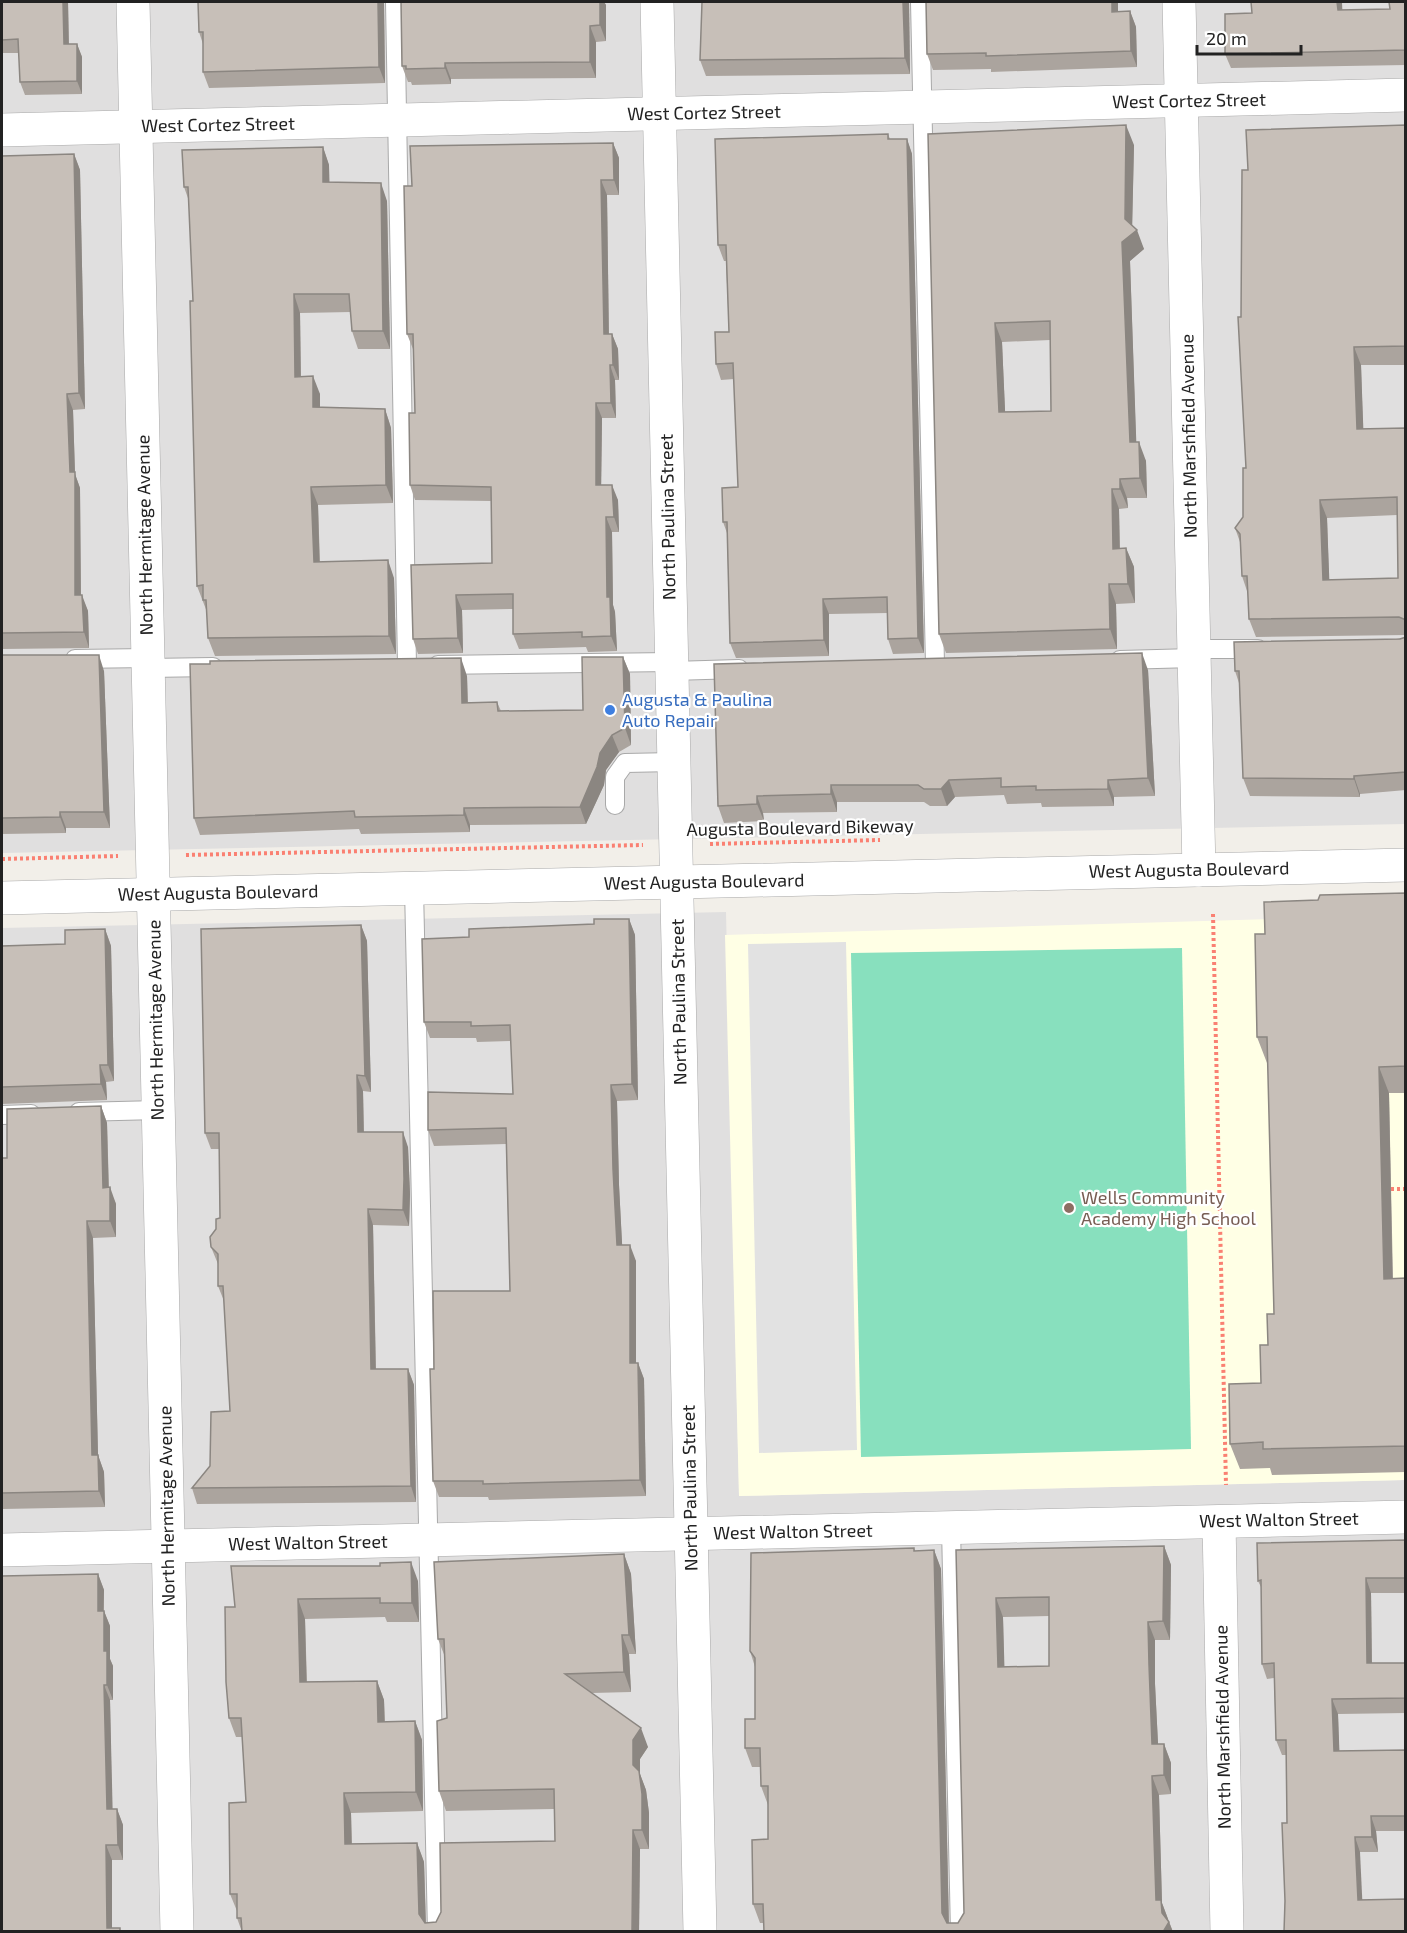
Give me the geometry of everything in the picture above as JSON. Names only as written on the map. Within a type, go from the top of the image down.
[{"type":"street","name":"North Hermitage Avenue","points":[[133,2],[177,1932]]},
{"type":"street","name":"North Paulina Street","points":[[657,2],[700,1932]]},
{"type":"street","name":"North Marshfield Avenue","points":[[1179,2],[1199,870]]},
{"type":"street","name":"West Cortez Street","points":[[2,130],[1406,95]]},
{"type":"street","name":"West Augusta Boulevard","points":[[2,898],[1406,865]]},
{"type":"street","name":"West Walton Street","points":[[2,1550],[1406,1517]]},
{"type":"street","name":"North Marshfield Avenue","points":[[1219,1522],[1227,1932]]},
{"type":"lane","points":[[395,2],[408,665]]},
{"type":"lane","points":[[920,2],[935,664]]},
{"type":"lane","points":[[1097,660],[1275,648]]},
{"type":"lane","points":[[61,659],[236,667]]},
{"type":"lane","points":[[912,665],[958,664]]},
{"type":"lane","points":[[385,665],[672,666],[761,669]]},
{"type":"lane","points":[[615,805],[615,777],[625,763],[674,762]]},
{"type":"lane","points":[[414,888],[437,1932]]},
{"type":"lane","points":[[2,1115],[158,1110]]},
{"type":"lane","points":[[951,1528],[960,1932]]},
{"type":"path","name":"Augusta Boulevard Bikeway","points":[[196,855],[882,840]]},
{"type":"path","points":[[2,859],[112,856]]},
{"type":"path","points":[[1213,914],[1226,1485]]},
{"type":"path","points":[[1391,1189],[1406,1189]]},
{"type":"shaded area","points":[[2,2],[1405,2],[1405,824],[2,853]]},
{"type":"shaded area","points":[[726,912],[739,1496],[1405,1480],[1405,1931],[2,1931],[2,928]]},
{"type":"shaded area","name":"Wells Community Academy High School","points":[[1405,915],[1405,1480],[739,1496],[725,935]]},
{"type":"shaded area","points":[[846,942],[857,1450],[759,1453],[748,944]]},
{"type":"green space","points":[[1182,948],[1191,1449],[861,1457],[851,953]]},
{"type":"building","points":[[2,2],[63,2],[64,44],[77,44],[77,81],[20,82],[18,39],[2,40]]},
{"type":"building","points":[[198,2],[378,2],[379,67],[203,72],[203,32],[199,32]]},
{"type":"building","points":[[401,2],[600,2],[600,25],[590,26],[590,62],[445,63],[445,68],[406,69],[406,66],[402,66]]},
{"type":"building","points":[[702,2],[903,2],[905,58],[700,60]]},
{"type":"building","points":[[926,2],[1112,2],[1112,12],[1130,11],[1131,51],[986,56],[986,53],[927,54]]},
{"type":"building","points":[[1251,2],[1337,2],[1338,10],[1390,9],[1389,2],[1406,2],[1406,50],[1225,54],[1225,14],[1252,13]]},
{"type":"building","points":[[1126,125],[1125,219],[1137,230],[1122,242],[1130,442],[1139,442],[1140,478],[1120,479],[1120,489],[1112,489],[1113,549],[1126,548],[1128,584],[1109,584],[1110,629],[939,634],[928,134]],"holes":[[[1050,321],[1051,411],[999,412],[995,323]]]},
{"type":"building","points":[[1406,125],[1406,346],[1354,347],[1357,429],[1406,428],[1406,620],[1399,617],[1249,619],[1247,576],[1242,576],[1240,534],[1235,528],[1243,517],[1243,468],[1246,468],[1238,317],[1241,317],[1242,170],[1248,170],[1246,130]],"holes":[[[1397,497],[1398,578],[1323,580],[1320,500]]]},
{"type":"building","points":[[888,134],[888,139],[907,139],[918,638],[888,639],[887,597],[823,599],[824,640],[730,643],[727,522],[723,522],[722,488],[738,487],[733,363],[716,364],[715,332],[729,332],[726,245],[718,245],[715,139]]},
{"type":"building","points":[[613,143],[614,180],[601,180],[604,334],[612,334],[611,403],[596,403],[596,485],[612,485],[614,517],[606,517],[607,597],[610,597],[611,636],[582,637],[582,632],[513,634],[513,594],[456,595],[458,638],[413,639],[411,565],[492,563],[491,487],[410,485],[409,413],[415,413],[413,334],[407,334],[404,186],[412,186],[410,146]]},
{"type":"building","points":[[323,147],[323,182],[381,183],[383,331],[352,331],[349,294],[294,294],[295,377],[313,376],[313,407],[385,409],[386,485],[311,487],[314,562],[388,560],[389,636],[208,638],[203,585],[197,586],[190,301],[193,301],[188,187],[184,187],[182,150]]},
{"type":"building","points":[[74,154],[79,393],[67,394],[70,472],[75,472],[75,595],[82,595],[84,632],[2,633],[2,156]]},
{"type":"building","points":[[1406,637],[1406,772],[1354,776],[1354,779],[1243,778],[1239,671],[1235,671],[1234,642],[1400,639]]},
{"type":"building","points":[[1142,653],[1148,778],[1108,780],[1108,789],[1036,790],[1036,786],[1001,787],[1001,778],[949,780],[941,789],[924,789],[918,785],[831,785],[831,794],[757,796],[757,804],[718,806],[714,664]]},
{"type":"building","points":[[2,655],[99,655],[104,812],[60,812],[60,817],[2,818]]},
{"type":"building","points":[[582,657],[623,657],[625,728],[612,735],[600,753],[597,767],[580,807],[464,808],[464,815],[355,817],[354,811],[194,818],[190,664],[210,664],[210,661],[461,658],[462,703],[497,702],[498,711],[583,710]]},
{"type":"building","points":[[1406,893],[1406,1066],[1379,1067],[1384,1279],[1406,1278],[1406,1446],[1263,1449],[1263,1442],[1230,1444],[1229,1384],[1261,1383],[1260,1345],[1268,1345],[1267,1314],[1274,1314],[1267,1037],[1257,1037],[1255,934],[1265,934],[1264,902],[1318,900],[1320,895]]},
{"type":"building","points":[[594,919],[629,919],[632,1084],[611,1085],[617,1245],[630,1245],[630,1363],[638,1363],[640,1480],[483,1484],[483,1481],[433,1481],[430,1369],[434,1369],[433,1291],[510,1291],[506,1128],[428,1130],[428,1092],[513,1094],[510,1025],[471,1026],[471,1022],[424,1022],[422,939],[469,937],[469,929],[594,924]]},
{"type":"building","points":[[361,925],[365,1076],[357,1075],[358,1132],[403,1132],[403,1210],[368,1209],[371,1369],[408,1369],[411,1486],[192,1488],[210,1466],[211,1412],[230,1411],[223,1286],[218,1286],[218,1254],[211,1247],[210,1237],[216,1229],[216,1219],[220,1218],[219,1133],[205,1133],[201,929]]},
{"type":"building","points":[[105,929],[108,1065],[100,1065],[101,1084],[2,1087],[2,946],[65,944],[65,930]]},
{"type":"building","points":[[101,1106],[103,1188],[110,1187],[110,1221],[87,1221],[92,1455],[98,1455],[99,1491],[2,1493],[2,1158],[7,1158],[7,1109]]},
{"type":"building","points":[[1406,1540],[1406,1578],[1366,1578],[1367,1663],[1406,1663],[1406,1698],[1332,1699],[1334,1751],[1406,1750],[1406,1816],[1371,1816],[1372,1837],[1355,1837],[1358,1900],[1406,1899],[1406,1932],[1284,1932],[1282,1823],[1287,1823],[1286,1740],[1276,1740],[1274,1663],[1262,1664],[1261,1580],[1258,1581],[1257,1543]]},
{"type":"building","points":[[1164,1546],[1163,1621],[1148,1622],[1152,1744],[1164,1744],[1164,1775],[1152,1776],[1156,1900],[1161,1900],[1162,1913],[1169,1922],[1163,1932],[764,1932],[763,1904],[753,1904],[752,1840],[768,1839],[768,1786],[761,1786],[760,1748],[745,1748],[745,1719],[755,1719],[755,1658],[750,1651],[751,1553],[914,1548],[914,1551],[934,1550],[942,1913],[947,1923],[958,1923],[964,1913],[956,1550]],"holes":[[[1049,1597],[1049,1666],[998,1667],[996,1598]]]},
{"type":"building","points":[[624,1554],[629,1635],[622,1635],[624,1672],[565,1674],[641,1728],[633,1740],[633,1765],[639,1771],[642,1794],[642,1830],[633,1830],[632,1932],[242,1932],[241,1918],[237,1918],[237,1894],[230,1894],[229,1803],[246,1802],[241,1718],[229,1718],[226,1682],[225,1607],[235,1607],[231,1566],[380,1566],[380,1563],[411,1562],[412,1603],[380,1603],[380,1598],[298,1599],[300,1682],[377,1681],[378,1722],[415,1721],[416,1792],[344,1793],[345,1844],[417,1843],[419,1914],[425,1923],[436,1922],[441,1912],[440,1843],[555,1841],[554,1789],[439,1791],[437,1721],[447,1718],[444,1639],[438,1639],[434,1562]]},
{"type":"building","points":[[98,1574],[98,1611],[104,1611],[104,1651],[107,1651],[107,1685],[104,1685],[107,1809],[117,1809],[118,1845],[106,1845],[107,1928],[120,1928],[120,1932],[2,1932],[2,1576]]},
{"type":"place","name":"Augusta & Paulina Auto Repair","points":[[610,710]]},
{"type":"place","name":"Wells Community Academy High School","points":[[1069,1208]]}]
